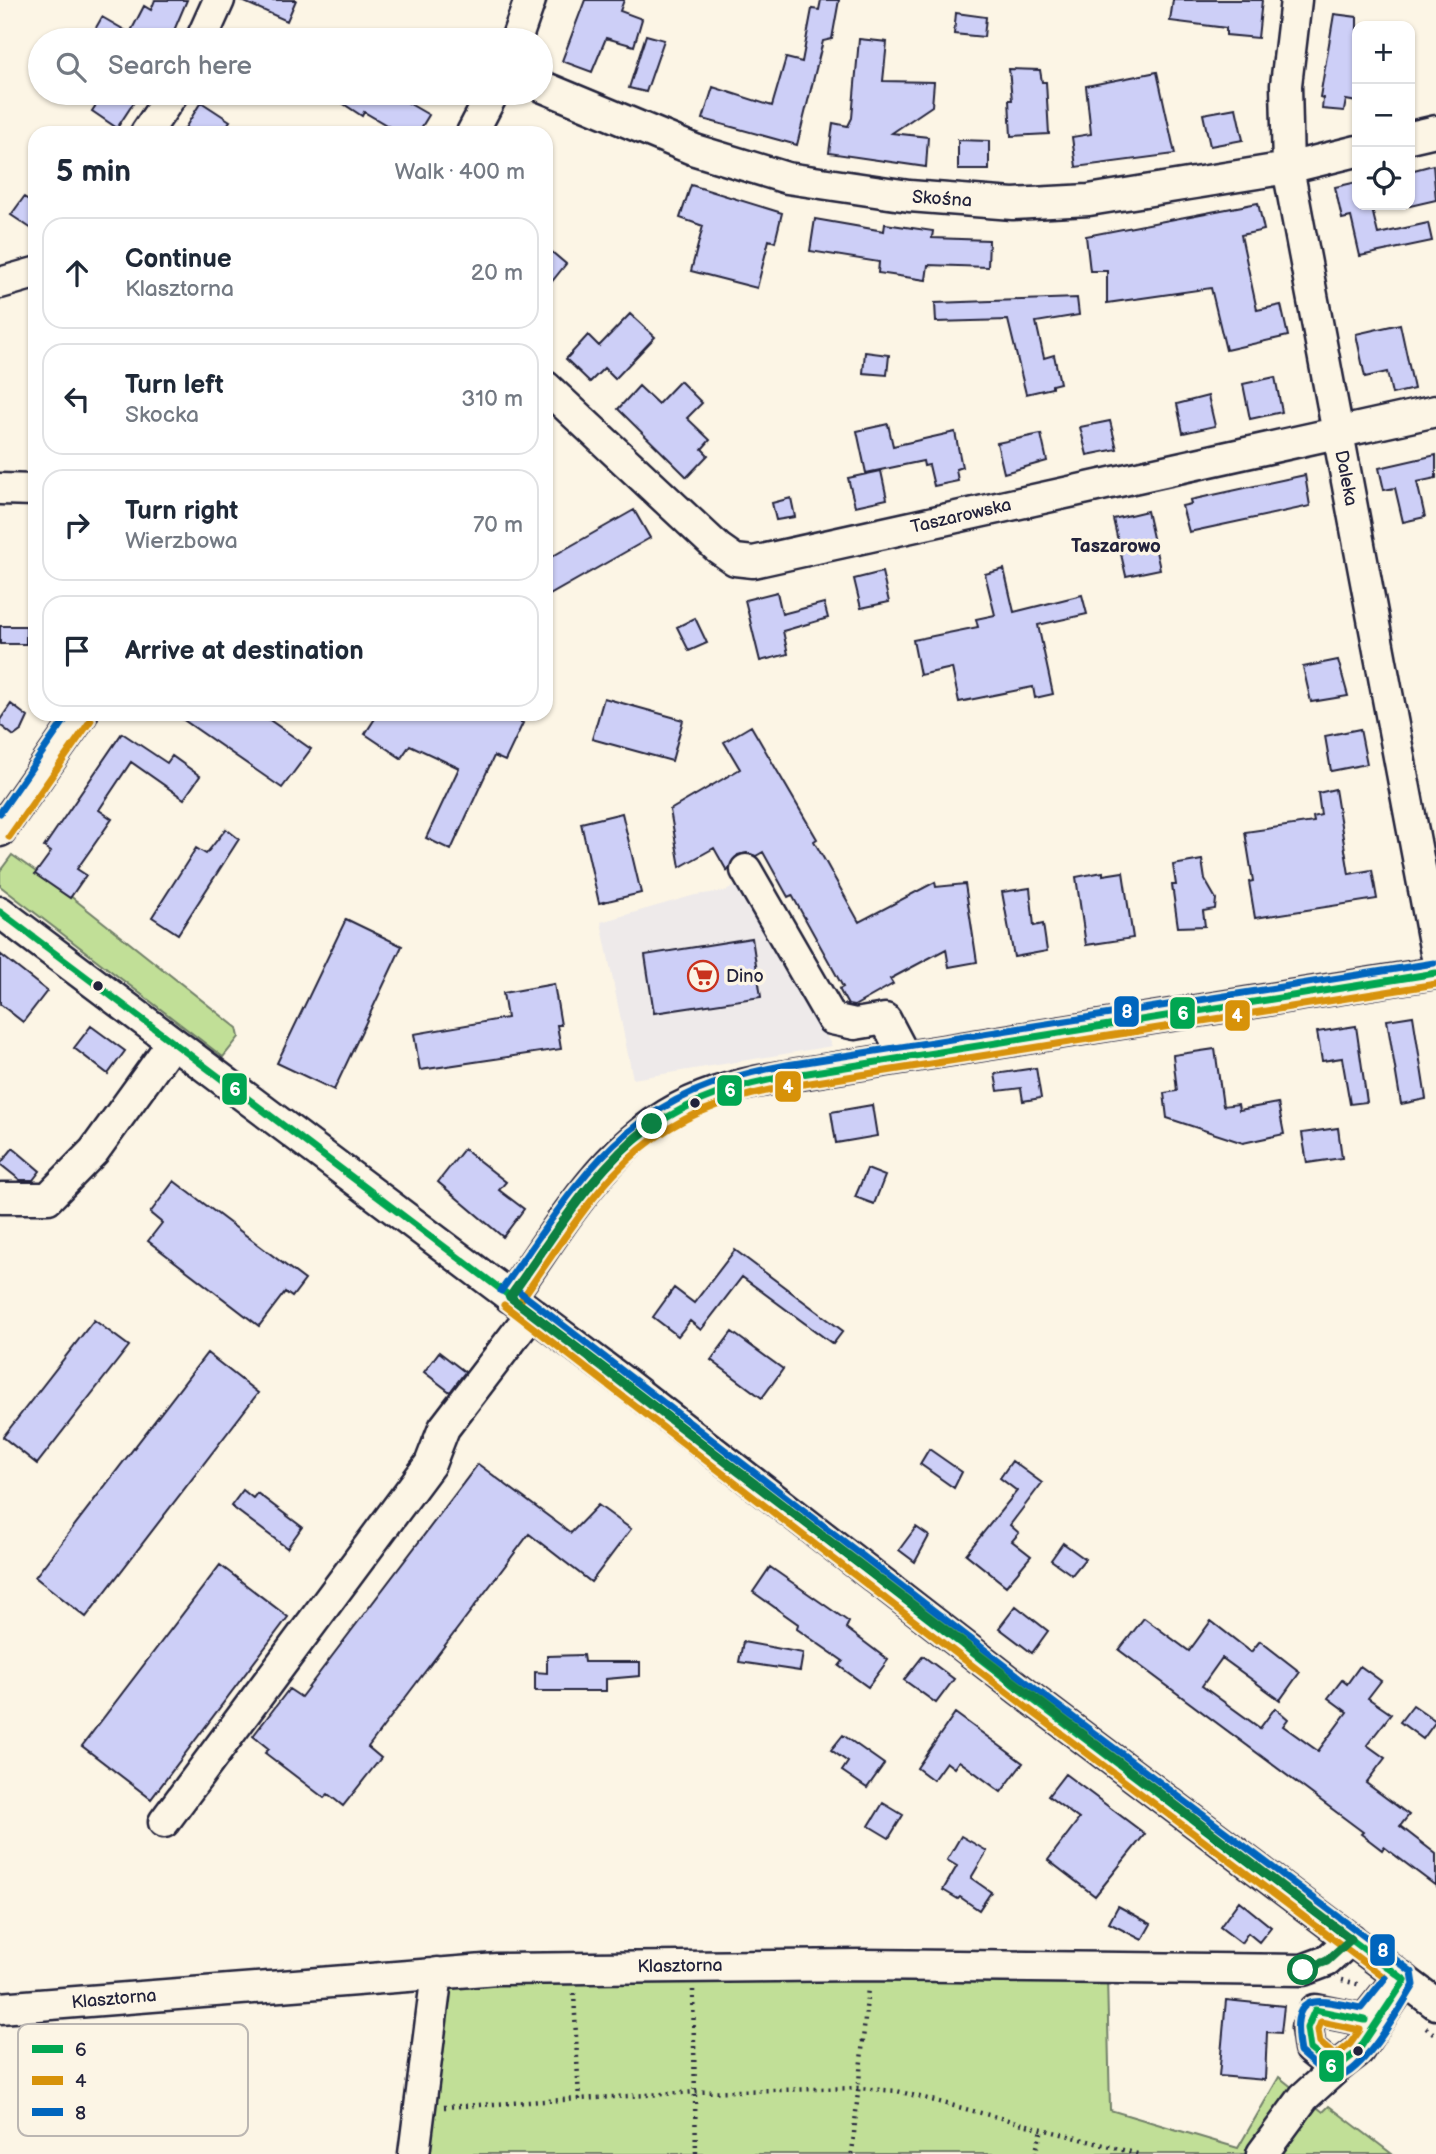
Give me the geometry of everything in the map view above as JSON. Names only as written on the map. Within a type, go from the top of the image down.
[{"type":"street","points":[[206,28],[219,0]]},
{"type":"street","points":[[520,28],[530,0]]},
{"type":"street","name":"Daleka","points":[[1296,0],[1286,85],[1288,168],[1436,953]]},
{"type":"street","name":"Skośna","points":[[553,91],[695,150],[787,178],[909,197],[1013,204],[1089,200],[1288,168],[1352,152]]},
{"type":"street","points":[[151,126],[165,105]]},
{"type":"street","points":[[476,126],[487,105]]},
{"type":"street","points":[[1415,136],[1436,131]]},
{"type":"street","points":[[0,283],[28,275]]},
{"type":"street","name":"Taszarowska","points":[[553,394],[718,548],[735,560],[753,562],[1436,411]]},
{"type":"street","points":[[0,489],[28,490]]},
{"type":"street","points":[[0,831],[77,721]]},
{"type":"street","points":[[746,870],[832,1018],[855,1024],[885,1019],[905,1057]]},
{"type":"street","points":[[0,912],[521,1305],[1032,1699],[1436,2004]]},
{"type":"street","points":[[164,1822],[430,1464],[444,1428],[521,1305],[592,1180],[624,1145],[662,1117],[704,1096],[754,1082],[1436,973]]},
{"type":"street","points":[[1,1198],[48,1198],[94,1151],[172,1044]]},
{"type":"street","name":"Klasztorna","points":[[0,2008],[437,1973],[718,1965],[1303,1970],[1327,1961],[1351,1939]]},
{"type":"street","points":[[414,2154],[437,1973]]},
{"type":"street","points":[[1335,2069],[1310,2049],[1307,2028],[1315,2010],[1365,2020],[1402,1978]]},
{"type":"street","points":[[1262,2154],[1304,2096],[1358,2050],[1402,1978]]},
{"type":"path","points":[[852,2154],[870,1965]]},
{"type":"path","points":[[693,1989],[696,2154]]},
{"type":"path","points":[[574,1992],[579,2101]]},
{"type":"path","points":[[439,2107],[579,2101],[696,2092],[858,2088],[897,2091],[1138,2154]]},
{"type":"path","points":[[1035,2154],[1042,2129]]},
{"type":"shaded area","points":[[741,882],[832,1046],[633,1079],[601,922],[695,895],[726,891]]},
{"type":"green space","points":[[12,855],[69,895],[237,1028],[239,1037],[223,1057],[0,886],[0,871]]},
{"type":"green space","points":[[696,1974],[1107,1976],[1110,2110],[1238,2148],[1279,2077],[1323,2112],[1329,2106],[1392,2154],[427,2154],[447,1986]]},
{"type":"building","points":[[155,0],[187,0],[175,28],[133,28],[144,6],[151,10]]},
{"type":"building","points":[[240,0],[296,0],[287,21]]},
{"type":"building","points":[[585,0],[624,0],[620,11],[642,19],[634,46],[606,38],[592,72],[562,61]]},
{"type":"building","points":[[821,0],[839,0],[832,39],[823,41],[797,145],[703,119],[713,87],[772,106],[786,58],[802,62],[812,9],[819,10]]},
{"type":"building","points":[[1173,0],[1262,0],[1258,38],[1226,35],[1226,28],[1170,21]]},
{"type":"building","points":[[956,13],[986,17],[984,37],[954,34]]},
{"type":"building","points":[[1334,14],[1357,17],[1357,21],[1352,21],[1352,101],[1346,100],[1344,111],[1322,109],[1323,98],[1320,97]]},
{"type":"building","points":[[102,17],[121,28],[96,28]]},
{"type":"building","points":[[646,35],[664,40],[646,92],[629,88]]},
{"type":"building","points":[[859,39],[887,42],[883,81],[934,82],[932,106],[892,133],[928,137],[926,167],[829,153],[833,123],[848,126],[852,118]]},
{"type":"building","points":[[1009,69],[1040,70],[1042,82],[1046,82],[1049,134],[1011,136]]},
{"type":"building","points":[[1157,72],[1175,154],[1076,167],[1072,137],[1091,134],[1086,86]]},
{"type":"building","points":[[96,105],[132,105],[118,126],[114,126],[92,111]]},
{"type":"building","points":[[199,105],[206,105],[230,121],[227,126],[186,126]]},
{"type":"building","points":[[345,105],[412,105],[429,115],[422,126],[388,126],[364,112],[362,116]]},
{"type":"building","points":[[1236,108],[1243,140],[1210,146],[1203,114]]},
{"type":"building","points":[[958,140],[989,141],[989,170],[958,170]]},
{"type":"building","points":[[1433,165],[1436,200],[1415,205],[1415,170]]},
{"type":"building","points":[[1352,183],[1352,210],[1372,210],[1378,234],[1428,223],[1432,241],[1360,256],[1351,217],[1342,219],[1335,187]]},
{"type":"building","points":[[691,185],[782,213],[775,242],[769,240],[757,288],[691,271],[703,226],[680,218]]},
{"type":"building","points":[[24,197],[28,200],[28,226],[11,215]]},
{"type":"building","points":[[1258,203],[1264,230],[1241,235],[1257,310],[1281,305],[1288,336],[1226,350],[1211,288],[1107,303],[1107,271],[1090,271],[1086,236]]},
{"type":"building","points":[[815,219],[884,231],[885,224],[933,231],[932,238],[989,240],[988,267],[928,265],[926,280],[878,273],[879,262],[810,251]]},
{"type":"building","points":[[553,253],[566,264],[553,280]]},
{"type":"building","points":[[1077,298],[1079,315],[1036,322],[1044,358],[1054,355],[1060,383],[1052,385],[1052,388],[1026,394],[1008,320],[936,322],[935,303]]},
{"type":"building","points":[[630,314],[655,337],[615,379],[604,368],[590,382],[566,359],[588,335],[599,346]]},
{"type":"building","points":[[1400,324],[1414,389],[1392,394],[1387,372],[1365,377],[1356,334]]},
{"type":"building","points":[[865,352],[889,355],[887,375],[863,373]]},
{"type":"building","points":[[1275,377],[1282,412],[1250,419],[1243,384]]},
{"type":"building","points":[[680,381],[702,403],[687,418],[710,440],[702,449],[708,455],[687,477],[618,409],[639,386],[658,404]]},
{"type":"building","points":[[1208,396],[1215,426],[1183,433],[1177,404]]},
{"type":"building","points":[[1110,421],[1117,449],[1087,455],[1080,427]]},
{"type":"building","points":[[888,424],[893,446],[955,432],[962,467],[956,469],[958,481],[934,486],[929,465],[924,466],[923,461],[866,473],[857,431]]},
{"type":"building","points":[[1041,434],[1047,461],[1004,473],[997,443]]},
{"type":"building","points":[[1436,455],[1436,478],[1417,482],[1425,517],[1403,522],[1395,488],[1384,490],[1379,468]]},
{"type":"building","points":[[881,471],[887,499],[855,506],[848,478]]},
{"type":"building","points":[[1305,475],[1310,506],[1189,532],[1182,506],[1191,504],[1190,500]]},
{"type":"building","points":[[791,498],[795,517],[776,520],[772,503]]},
{"type":"building","points":[[634,510],[650,538],[553,593],[553,556]]},
{"type":"building","points":[[1147,511],[1160,569],[1126,576],[1113,519]]},
{"type":"building","points":[[1004,569],[1014,612],[1082,595],[1087,614],[1038,625],[1053,694],[1035,698],[1033,687],[959,702],[952,668],[920,675],[913,640],[978,627],[976,619],[995,615],[985,574]]},
{"type":"building","points":[[882,572],[889,602],[861,608],[854,579]]},
{"type":"building","points":[[777,592],[782,614],[824,603],[828,618],[783,631],[788,654],[760,661],[745,600]]},
{"type":"building","points":[[695,618],[707,643],[689,651],[677,627]]},
{"type":"building","points":[[0,626],[26,626],[26,644],[0,644]]},
{"type":"building","points":[[1338,660],[1348,696],[1311,702],[1303,667]]},
{"type":"building","points":[[604,698],[683,720],[672,761],[592,739]]},
{"type":"building","points":[[11,704],[28,717],[22,730],[14,736],[0,725],[0,720]]},
{"type":"building","points":[[185,721],[271,721],[311,749],[282,788]]},
{"type":"building","points":[[373,721],[523,723],[505,761],[494,756],[451,850],[426,838],[459,768],[410,745],[401,758],[365,734]]},
{"type":"building","points":[[751,726],[817,839],[814,841],[859,922],[935,882],[936,887],[965,884],[977,962],[949,967],[946,949],[890,979],[893,984],[854,1006],[848,1005],[839,989],[843,987],[792,895],[788,897],[763,852],[756,856],[747,853],[738,855],[727,871],[714,848],[680,867],[670,810],[740,769],[724,742]]},
{"type":"building","points":[[1360,729],[1367,764],[1331,771],[1325,736]]},
{"type":"building","points":[[122,733],[167,763],[172,756],[200,776],[184,799],[131,762],[99,810],[112,819],[77,869],[86,875],[70,898],[35,874],[51,852],[44,847]]},
{"type":"building","points":[[1335,789],[1349,874],[1372,870],[1377,899],[1255,918],[1249,882],[1253,881],[1245,832],[1314,822],[1313,817],[1321,815],[1318,793]]},
{"type":"building","points":[[622,813],[641,893],[599,903],[581,823]]},
{"type":"building","points":[[226,829],[239,839],[178,934],[152,917],[196,848],[206,854]]},
{"type":"building","points":[[1202,860],[1205,880],[1216,899],[1215,909],[1203,911],[1205,926],[1178,927],[1172,885],[1176,885],[1173,865]]},
{"type":"building","points":[[1103,872],[1103,875],[1123,872],[1133,938],[1086,945],[1076,877]]},
{"type":"building","points":[[1030,888],[1034,926],[1043,924],[1047,951],[1014,957],[1002,892]]},
{"type":"building","points":[[346,919],[402,946],[334,1090],[277,1063]]},
{"type":"building","name":"Dino","points":[[752,938],[761,997],[654,1013],[645,955]]},
{"type":"building","points":[[0,954],[47,991],[23,1022],[0,1004]]},
{"type":"building","points":[[554,984],[561,1025],[557,1025],[561,1049],[420,1070],[414,1034],[507,1018],[503,993]]},
{"type":"building","points":[[1413,1016],[1426,1099],[1401,1104],[1387,1020]]},
{"type":"building","points":[[91,1026],[125,1051],[108,1074],[74,1048]]},
{"type":"building","points":[[1356,1026],[1367,1102],[1350,1104],[1342,1058],[1322,1061],[1317,1032]]},
{"type":"building","points":[[1215,1049],[1223,1106],[1238,1104],[1239,1110],[1278,1103],[1284,1134],[1243,1143],[1167,1118],[1164,1093],[1177,1091],[1173,1055]]},
{"type":"building","points":[[1036,1068],[1041,1098],[1023,1101],[1021,1088],[998,1091],[995,1074]]},
{"type":"building","points":[[872,1105],[877,1136],[836,1143],[831,1112]]},
{"type":"building","points":[[1338,1128],[1342,1158],[1307,1163],[1302,1133]]},
{"type":"building","points":[[13,1148],[40,1171],[33,1180],[20,1180],[0,1164]]},
{"type":"building","points":[[464,1149],[506,1182],[499,1190],[524,1209],[503,1237],[438,1182]]},
{"type":"building","points":[[867,1169],[885,1176],[874,1204],[855,1197]]},
{"type":"building","points":[[174,1181],[305,1280],[292,1297],[285,1292],[259,1326],[148,1241],[162,1223],[150,1213]]},
{"type":"building","points":[[735,1250],[843,1331],[833,1344],[742,1277],[701,1330],[690,1321],[678,1336],[653,1317],[674,1288],[694,1303]]},
{"type":"building","points":[[94,1320],[129,1346],[37,1464],[3,1437]]},
{"type":"building","points":[[732,1332],[783,1369],[762,1398],[711,1360]]},
{"type":"building","points":[[439,1352],[465,1372],[450,1392],[424,1372]]},
{"type":"building","points":[[207,1353],[258,1393],[86,1617],[35,1577]]},
{"type":"building","points":[[929,1449],[962,1472],[954,1488],[920,1464]]},
{"type":"building","points":[[1012,1461],[1042,1483],[1010,1525],[1019,1533],[1012,1541],[1031,1556],[1006,1586],[966,1554],[1017,1491],[1000,1478]]},
{"type":"building","points":[[478,1464],[571,1533],[598,1505],[631,1529],[591,1582],[529,1534],[368,1747],[381,1758],[343,1806],[328,1794],[324,1798],[265,1753],[269,1749],[253,1736],[289,1689],[301,1697]]},
{"type":"building","points":[[243,1490],[253,1498],[257,1493],[302,1527],[287,1548],[231,1506]]},
{"type":"building","points":[[916,1527],[929,1536],[915,1562],[899,1550]]},
{"type":"building","points":[[1063,1543],[1085,1559],[1072,1575],[1051,1560]]},
{"type":"building","points":[[220,1565],[288,1617],[151,1799],[82,1746]]},
{"type":"building","points":[[770,1567],[849,1622],[846,1628],[888,1660],[868,1687],[839,1666],[843,1661],[797,1629],[798,1624],[753,1592]]},
{"type":"building","points":[[1016,1606],[1048,1631],[1032,1653],[999,1628]]},
{"type":"building","points":[[1144,1618],[1189,1651],[1211,1621],[1251,1652],[1260,1641],[1300,1672],[1280,1700],[1222,1658],[1202,1686],[1260,1728],[1275,1708],[1288,1719],[1283,1726],[1318,1751],[1347,1712],[1328,1698],[1342,1680],[1347,1684],[1360,1666],[1381,1681],[1368,1698],[1391,1714],[1367,1745],[1385,1758],[1366,1783],[1409,1815],[1400,1826],[1436,1854],[1436,1886],[1384,1847],[1382,1850],[1361,1834],[1363,1832],[1119,1650]]},
{"type":"building","points":[[743,1642],[803,1653],[800,1671],[739,1662]]},
{"type":"building","points":[[583,1655],[584,1662],[640,1662],[640,1676],[606,1679],[606,1691],[535,1691],[535,1672],[547,1673],[547,1656]]},
{"type":"building","points":[[923,1656],[954,1679],[936,1703],[904,1680]]},
{"type":"building","points":[[1413,1705],[1436,1721],[1423,1739],[1400,1722]]},
{"type":"building","points":[[955,1713],[1023,1763],[1001,1792],[959,1761],[954,1768],[946,1762],[933,1780],[917,1768]]},
{"type":"building","points":[[843,1735],[884,1764],[867,1788],[842,1771],[848,1762],[831,1750]]},
{"type":"building","points":[[1065,1774],[1145,1834],[1095,1896],[1048,1860],[1079,1819],[1048,1796]]},
{"type":"building","points":[[883,1803],[903,1815],[889,1838],[869,1826]]},
{"type":"building","points":[[961,1836],[987,1851],[971,1878],[991,1892],[979,1910],[960,1897],[958,1899],[943,1890],[957,1866],[947,1860]]},
{"type":"building","points":[[1239,1901],[1271,1927],[1259,1942],[1248,1933],[1241,1943],[1220,1927]]},
{"type":"building","points":[[1118,1906],[1151,1924],[1142,1940],[1109,1923]]},
{"type":"building","points":[[1226,2000],[1284,2006],[1281,2033],[1267,2032],[1265,2080],[1219,2076]]},
{"type":"transit line","name":"8","points":[[0,813],[64,721]]},
{"type":"transit line","name":"4","points":[[9,837],[90,721]]},
{"type":"transit line","name":"6","points":[[0,912],[625,1383],[1032,1699],[1405,1980]]},
{"type":"transit line","name":"8","points":[[501,1291],[560,1207],[617,1142],[649,1116],[687,1095],[732,1078],[787,1065],[1434,963]]},
{"type":"transit line","name":"6","points":[[510,1297],[594,1181],[622,1151],[654,1126],[691,1105],[735,1088],[789,1076],[1436,973]]},
{"type":"transit line","name":"4","points":[[519,1303],[575,1223],[628,1160],[659,1135],[695,1115],[738,1098],[791,1086],[1436,984]]},
{"type":"transit line","name":"8","points":[[516,1289],[1038,1691],[1412,1972],[1414,1985],[1378,2042],[1353,2069],[1341,2077],[1330,2078],[1300,2052],[1298,2018],[1302,2008],[1309,2003],[1319,2002],[1361,2008],[1385,1978]]},
{"type":"transit line","name":"4","points":[[504,1305],[1026,1707],[1385,1978]]},
{"type":"transit line","name":"6","points":[[1365,2020],[1315,2010],[1307,2028],[1310,2049],[1335,2069],[1358,2051],[1405,1980]]},
{"type":"transit line","name":"4","points":[[1321,2022],[1360,2030],[1350,2044],[1335,2056],[1320,2043],[1318,2030],[1321,2022]]},
{"type":"place","name":"Dino","points":[[703,976]]},
{"type":"district","name":"Taszarowo","points":[[1116,546]]},
{"type":"route","points":[[652,1124],[624,1145],[592,1180],[510,1297],[1032,1699],[1351,1939],[1317,1968],[1303,1970]]}]
